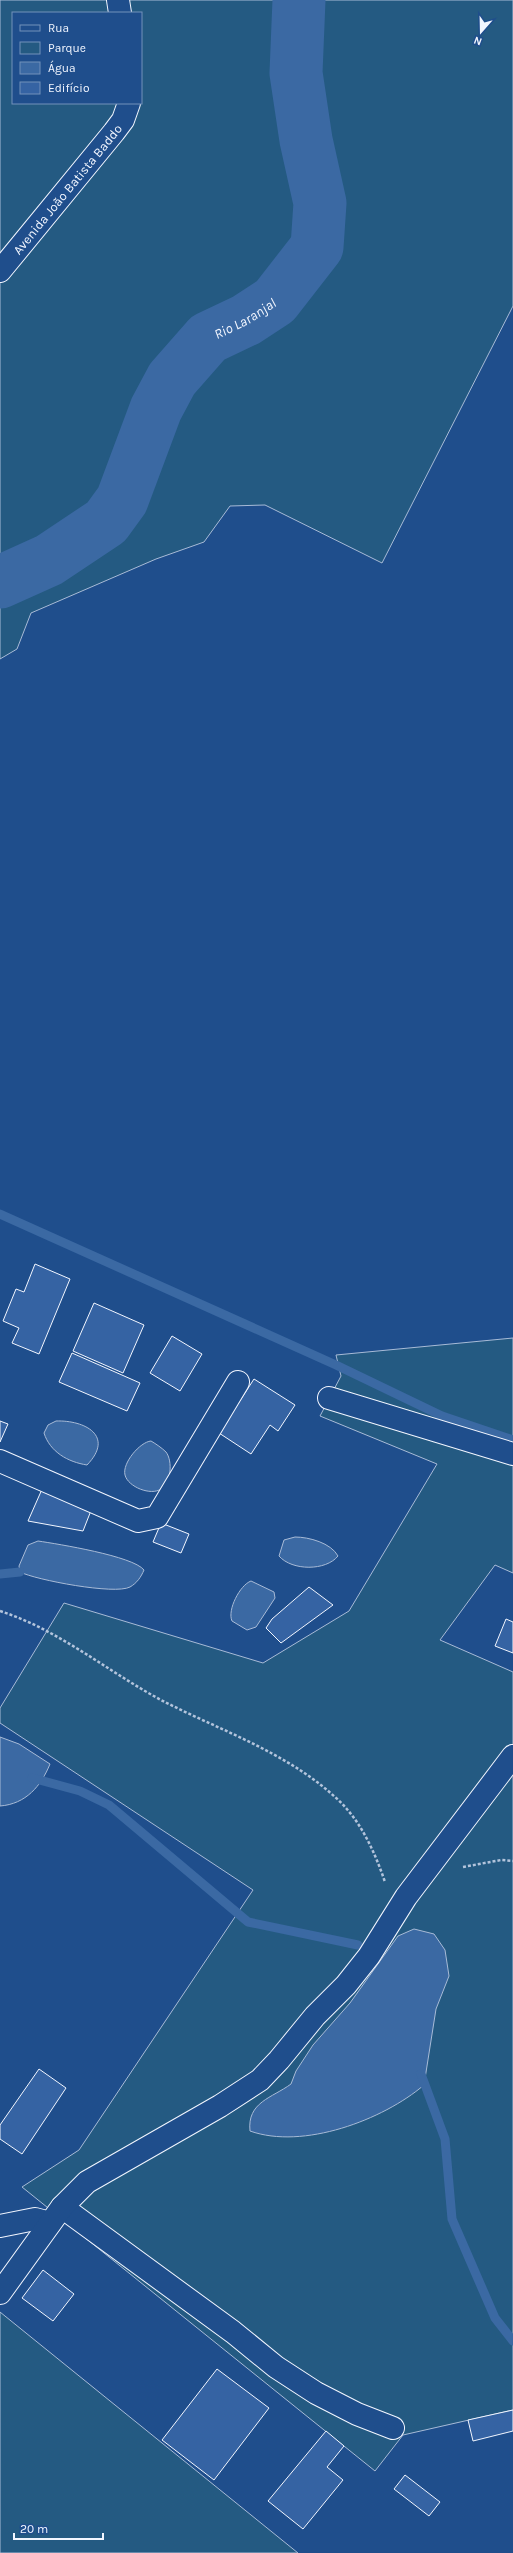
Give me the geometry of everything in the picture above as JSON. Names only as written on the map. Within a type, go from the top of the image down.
[{"type":"street","points":[[118,0],[120,12]]},
{"type":"street","name":"Avenida João Batista Baddo","points":[[0,271],[114,132],[122,120],[129,104]]},
{"type":"street","points":[[0,1461],[138,1521],[157,1517],[238,1382]]},
{"type":"street","points":[[329,1398],[513,1454]]},
{"type":"street","points":[[0,2293],[56,2215],[87,2182],[220,2106],[260,2080],[351,1979],[369,1956],[391,1918],[472,1807],[513,1756]]},
{"type":"street","points":[[0,2226],[56,2215],[233,2332],[276,2367],[316,2393],[357,2414],[393,2428]]},
{"type":"path","points":[[0,1611],[29,1622],[74,1645],[109,1670],[161,1700],[278,1758],[320,1784],[354,1817],[364,1832],[378,1860],[386,1884],[391,1918]]},
{"type":"green space","points":[[0,0],[513,0],[513,306],[382,563],[265,505],[230,506],[204,542],[156,559],[31,613],[17,649],[0,659]]},
{"type":"green space","points":[[513,1338],[513,1573],[495,1565],[440,1640],[513,1672],[513,2410],[403,2435],[375,2471],[22,2187],[79,2150],[253,1890],[0,1723],[0,1708],[64,1603],[263,1663],[349,1611],[437,1464],[320,1416],[341,1376],[336,1355]]},
{"type":"green space","points":[[0,2312],[298,2553],[0,2553]]},
{"type":"water","points":[[56,1421],[77,1423],[93,1432],[97,1438],[98,1446],[95,1455],[87,1465],[67,1459],[55,1451],[51,1446],[44,1433],[48,1425]]},
{"type":"water","points":[[151,1441],[166,1452],[170,1461],[170,1472],[167,1482],[157,1491],[146,1491],[135,1487],[130,1483],[125,1475],[126,1465],[129,1459],[137,1449]]},
{"type":"water","points":[[295,1537],[307,1538],[325,1544],[335,1551],[338,1556],[333,1561],[317,1567],[300,1567],[285,1561],[279,1556],[284,1540]]},
{"type":"water","points":[[38,1541],[111,1555],[137,1565],[144,1570],[135,1584],[122,1589],[75,1586],[42,1579],[20,1572],[19,1566],[28,1545]]},
{"type":"water","points":[[251,1581],[274,1592],[275,1598],[256,1627],[247,1630],[232,1621],[231,1611],[236,1598],[243,1587]]},
{"type":"water","points":[[0,1737],[19,1744],[50,1764],[42,1780],[25,1798],[9,1805],[0,1806]]},
{"type":"water","points":[[414,1929],[434,1934],[445,1950],[449,1976],[436,2009],[424,2085],[407,2098],[387,2110],[342,2128],[318,2134],[294,2137],[271,2136],[250,2131],[252,2113],[262,2102],[291,2084],[296,2071],[313,2045],[350,2003],[398,1936]]},
{"type":"building","points":[[35,1264],[70,1279],[39,1354],[12,1343],[19,1328],[3,1321],[16,1289],[24,1292]]},
{"type":"building","points":[[94,1303],[144,1325],[123,1373],[73,1351]]},
{"type":"building","points":[[172,1336],[202,1354],[180,1391],[150,1373]]},
{"type":"building","points":[[72,1353],[140,1383],[127,1411],[59,1382]]},
{"type":"building","points":[[254,1379],[295,1405],[278,1431],[270,1425],[251,1454],[219,1433]]},
{"type":"building","points":[[0,1421],[8,1424],[0,1442]]},
{"type":"building","points":[[43,1487],[92,1508],[83,1531],[28,1521]]},
{"type":"building","points":[[161,1523],[189,1534],[181,1553],[153,1542]]},
{"type":"building","points":[[309,1587],[333,1605],[281,1643],[266,1628],[272,1619]]},
{"type":"building","points":[[506,1619],[513,1622],[513,1653],[495,1646]]},
{"type":"building","points":[[39,2069],[66,2088],[22,2154],[0,2139],[0,2125]]},
{"type":"building","points":[[43,2270],[74,2294],[53,2321],[22,2298]]},
{"type":"building","points":[[217,2369],[269,2408],[214,2480],[162,2440]]},
{"type":"building","points":[[513,2410],[513,2431],[473,2441],[468,2420]]},
{"type":"building","points":[[326,2431],[344,2446],[327,2467],[343,2480],[303,2529],[268,2501]]},
{"type":"building","points":[[405,2475],[440,2502],[429,2516],[394,2489]]},
{"type":"waterway","name":"Rio Laranjal","points":[[0,582],[49,560],[106,522],[122,500],[156,409],[172,379],[208,338],[246,320],[275,301],[317,247],[320,203],[306,140],[296,73],[299,0]]},
{"type":"waterway","points":[[0,1214],[336,1365],[442,1416],[513,1440]]},
{"type":"waterway","points":[[0,1574],[20,1572]]},
{"type":"waterway","points":[[32,1778],[80,1791],[109,1805],[248,1922],[358,1945]]},
{"type":"waterway","points":[[421,2074],[445,2139],[452,2219],[495,2318],[513,2341]]}]
